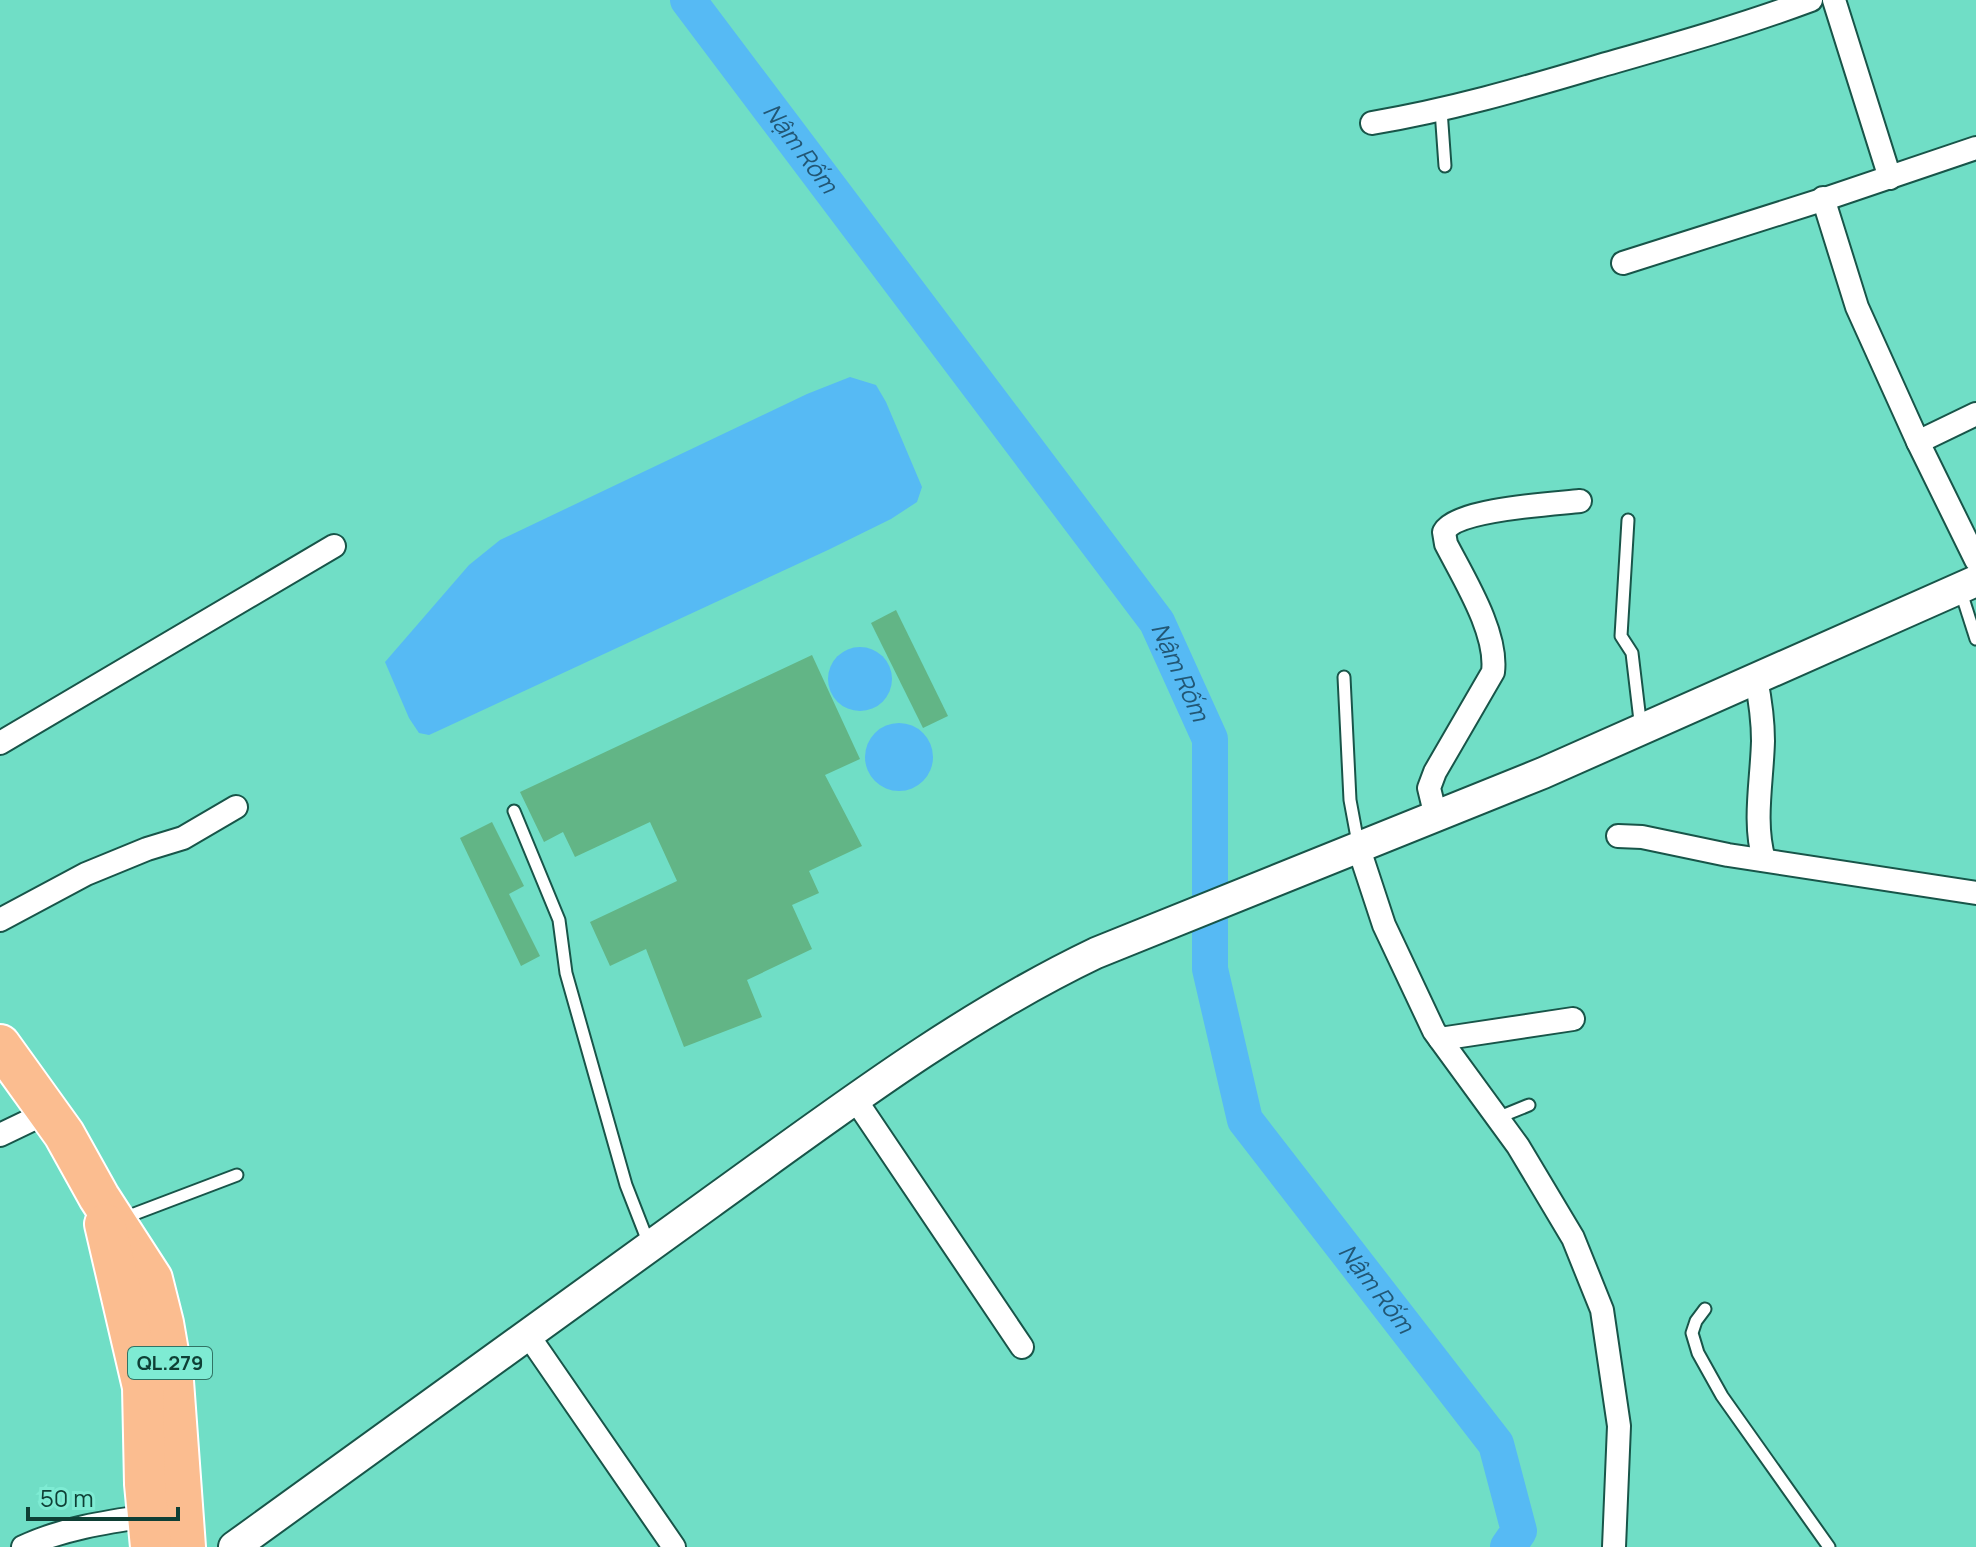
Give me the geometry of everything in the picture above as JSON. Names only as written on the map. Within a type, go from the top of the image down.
[{"type":"highway","name":"QL.279","points":[[0,1045],[64,1134],[106,1214],[152,1279],[173,1381],[185,1547]]},
{"type":"highway","name":"QL.279","points":[[106,1214],[143,1387],[145,1484],[150,1531]]},
{"type":"street","points":[[1372,123],[1441,110],[1748,23],[1811,0]]},
{"type":"street","points":[[1834,0],[1890,178]]},
{"type":"street","points":[[1623,263],[1976,148]]},
{"type":"street","points":[[1823,198],[1857,307],[1976,560]]},
{"type":"street","points":[[1918,442],[1976,414]]},
{"type":"street","points":[[1436,817],[1429,788],[1435,772],[1493,672],[1495,656],[1487,630],[1446,544],[1444,532],[1454,522],[1494,511],[1580,501]]},
{"type":"street","points":[[0,743],[334,546]]},
{"type":"street","points":[[234,1547],[855,1099],[1048,977],[1096,953],[1351,852],[1641,730],[1968,585]]},
{"type":"street","points":[[1756,679],[1763,739],[1759,831],[1764,860]]},
{"type":"street","points":[[0,920],[86,874],[183,838],[236,807]]},
{"type":"street","points":[[1618,836],[1642,837],[1764,860],[1976,893]]},
{"type":"street","points":[[1351,852],[1440,1039],[1518,1146],[1573,1238],[1602,1310],[1619,1426],[1614,1547]]},
{"type":"street","points":[[1440,1039],[1573,1019]]},
{"type":"street","points":[[855,1099],[1022,1347]]},
{"type":"street","points":[[0,1135],[48,1112]]},
{"type":"street","points":[[528,1335],[674,1547]]},
{"type":"street","points":[[23,1547],[40,1539],[105,1523],[150,1531]]},
{"type":"lane","points":[[1441,110],[1445,166]]},
{"type":"lane","points":[[1628,520],[1621,636],[1632,653],[1641,730]]},
{"type":"lane","points":[[1968,585],[1976,639]]},
{"type":"lane","points":[[1344,677],[1351,852]]},
{"type":"lane","points":[[514,811],[559,920],[566,973],[626,1185],[651,1246]]},
{"type":"lane","points":[[1497,1118],[1529,1105]]},
{"type":"lane","points":[[106,1214],[237,1175]]},
{"type":"lane","points":[[1705,1309],[1692,1333],[1698,1353],[1722,1396],[1829,1547]]},
{"type":"water","points":[[850,377],[876,385],[886,402],[922,487],[917,502],[891,519],[828,550],[440,730],[429,735],[419,733],[409,718],[385,662],[469,565],[500,540],[807,394]]},
{"type":"water","points":[[854,647],[866,647],[883,656],[890,667],[890,691],[883,702],[866,711],[854,711],[842,706],[833,697],[828,685],[828,673],[833,661],[842,652]]},
{"type":"water","points":[[899,723],[923,733],[933,757],[923,781],[899,791],[875,781],[865,757],[875,733]]},
{"type":"building","points":[[896,610],[948,716],[923,728],[871,623]]},
{"type":"building","points":[[812,655],[860,759],[825,775],[862,846],[809,871],[819,893],[792,905],[812,949],[747,980],[762,1017],[684,1047],[646,949],[610,966],[590,922],[677,881],[650,822],[575,857],[563,832],[544,842],[520,792]]},
{"type":"building","points":[[492,822],[524,886],[509,894],[540,956],[521,966],[460,838]]},
{"type":"waterway","name":"Nậm Rốm","points":[[688,0],[1157,622],[1210,739],[1210,969],[1245,1120],[1496,1444],[1519,1531],[1508,1547]]}]
